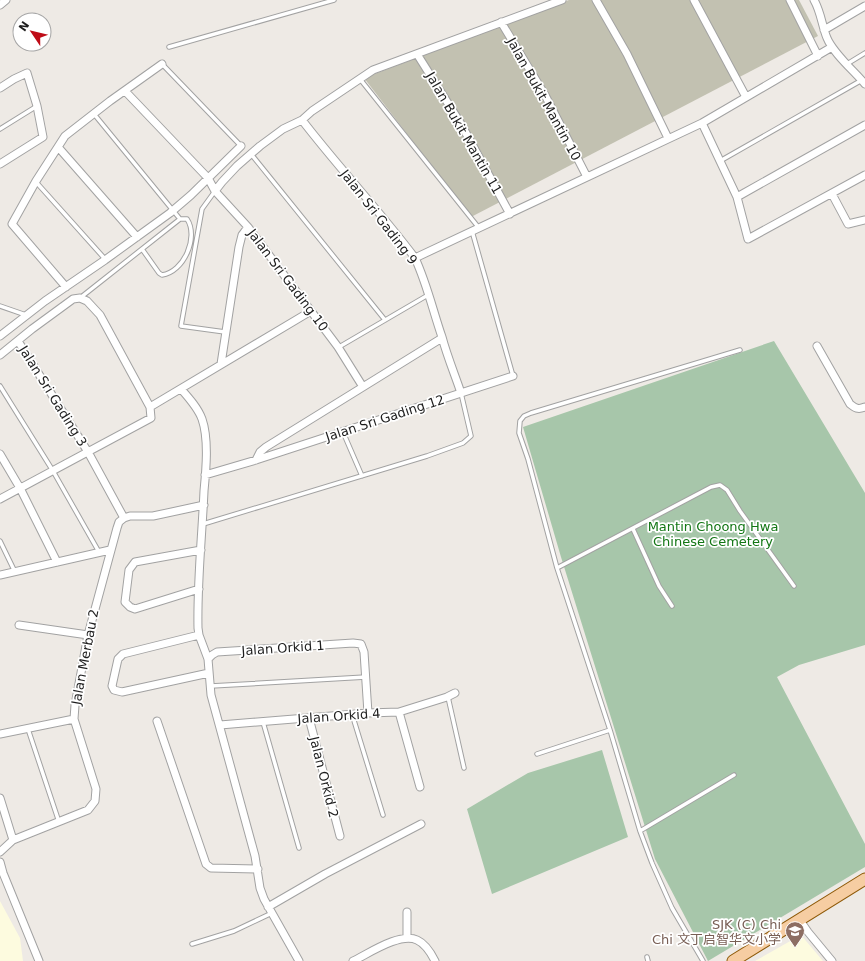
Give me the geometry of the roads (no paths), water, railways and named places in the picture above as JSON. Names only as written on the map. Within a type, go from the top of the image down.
[{"type":"main road","points":[[733,961],[865,879]]},
{"type":"street","points":[[0,5],[6,0]]},
{"type":"street","points":[[215,191],[232,171],[283,129],[302,120],[312,111],[373,70],[562,0]]},
{"type":"street","points":[[596,0],[627,54],[668,138]]},
{"type":"street","points":[[694,0],[746,97]]},
{"type":"street","points":[[790,0],[818,56]]},
{"type":"street","points":[[814,0],[827,39],[832,48],[863,82]]},
{"type":"street","points":[[824,30],[865,6]]},
{"type":"street","name":"Jalan Bukit Mantin 10","points":[[501,22],[545,95],[587,177]]},
{"type":"street","points":[[415,258],[702,123],[832,48]]},
{"type":"street","name":"Jalan Bukit Mantin 11","points":[[417,54],[461,124],[510,214]]},
{"type":"street","points":[[66,287],[12,224],[36,181],[65,136],[162,64]]},
{"type":"street","points":[[0,88],[27,73],[37,106],[43,136],[0,164]]},
{"type":"street","name":"Jalan Sri Gading 10","points":[[125,91],[208,178],[215,191],[248,227],[338,347],[363,387]]},
{"type":"street","name":"Jalan Sri Gading 9","points":[[302,120],[327,153],[352,180],[415,258],[429,294],[461,393]]},
{"type":"street","points":[[702,123],[737,197],[748,239],[865,175]]},
{"type":"street","points":[[737,197],[865,125]]},
{"type":"street","points":[[0,336],[26,315],[106,260],[173,210],[191,195],[241,146]]},
{"type":"street","points":[[58,147],[137,237]]},
{"type":"street","points":[[832,194],[848,224],[865,220]]},
{"type":"street","points":[[221,364],[239,247],[242,235],[248,227]]},
{"type":"street","points":[[0,355],[73,299],[80,298],[92,305],[100,315],[150,407],[151,418],[0,499]]},
{"type":"street","points":[[150,407],[311,311]]},
{"type":"street","name":"Jalan Sri Gading 12","points":[[256,460],[260,452],[266,447],[442,338]]},
{"type":"street","name":"Jalan Sri Gading 3","points":[[18,341],[88,452],[124,518]]},
{"type":"street","points":[[817,346],[850,404],[855,408],[863,408]]},
{"type":"street","name":"Jalan Sri Gading 12","points":[[205,475],[256,460],[514,376]]},
{"type":"street","points":[[181,389],[202,418],[205,438],[204,505],[198,614],[199,636],[208,659],[210,686],[258,869],[260,888],[270,910],[299,961]]},
{"type":"street","points":[[0,454],[20,488],[57,562]]},
{"type":"street","points":[[124,518],[130,516],[153,516],[204,505]]},
{"type":"street","name":"Jalan Merbau 2","points":[[13,840],[88,810],[95,801],[96,789],[74,719],[77,688],[88,635],[110,550],[119,522],[124,518]]},
{"type":"street","points":[[0,574],[15,572],[110,550]]},
{"type":"street","points":[[199,589],[135,608],[130,607],[125,602],[128,570],[135,562],[201,550]]},
{"type":"street","points":[[19,625],[88,635]]},
{"type":"street","points":[[199,636],[123,654],[118,659],[112,686],[114,690],[122,692],[209,673]]},
{"type":"street","name":"Jalan Orkid 1","points":[[208,659],[217,652],[353,643],[361,644],[364,652],[366,677]]},
{"type":"street","points":[[366,677],[368,713]]},
{"type":"street","name":"Jalan Orkid 4","points":[[220,725],[352,714],[399,712],[447,697],[455,692]]},
{"type":"street","points":[[399,712],[420,787]]},
{"type":"street","name":"Jalan Orkid 2","points":[[310,718],[340,836]]},
{"type":"street","points":[[0,734],[74,719]]},
{"type":"street","points":[[157,721],[206,864],[210,868],[258,869]]},
{"type":"street","points":[[0,798],[13,840],[0,852]]},
{"type":"street","points":[[270,910],[325,874],[420,824]]},
{"type":"street","points":[[0,862],[3,873],[39,961]]},
{"type":"street","points":[[407,912],[407,938]]},
{"type":"street","points":[[799,919],[832,961]]},
{"type":"street","points":[[353,961],[396,940],[407,938],[416,940],[424,945],[431,953],[435,961]]},
{"type":"lane","points":[[169,47],[334,0]]},
{"type":"lane","points":[[847,64],[865,53]]},
{"type":"lane","points":[[162,64],[241,146]]},
{"type":"lane","points":[[359,78],[479,228]]},
{"type":"lane","points":[[720,161],[863,82]]},
{"type":"lane","points":[[0,129],[37,106]]},
{"type":"lane","points":[[94,113],[180,219]]},
{"type":"lane","points":[[251,154],[385,320]]},
{"type":"lane","points":[[36,181],[106,260]]},
{"type":"lane","points":[[215,191],[202,209],[181,326],[225,332]]},
{"type":"lane","points":[[80,298],[142,249],[180,219],[188,219],[192,228],[189,251],[182,263],[167,274],[162,275],[159,273],[142,249]]},
{"type":"lane","points":[[472,231],[514,376]]},
{"type":"lane","points":[[338,347],[429,294]]},
{"type":"lane","points":[[0,306],[26,315]]},
{"type":"lane","points":[[703,961],[672,908],[640,831],[610,730],[557,568],[528,458],[519,433],[520,421],[524,416],[531,413],[740,350]]},
{"type":"lane","points":[[0,386],[53,471],[99,552]]},
{"type":"lane","points":[[203,524],[362,476],[463,443],[471,436],[461,393]]},
{"type":"lane","points":[[343,432],[362,476]]},
{"type":"lane","points":[[557,568],[711,487],[720,485],[727,490],[740,511],[794,586]]},
{"type":"lane","points":[[633,528],[659,586],[672,606]]},
{"type":"lane","points":[[0,541],[15,572]]},
{"type":"lane","points":[[210,686],[366,677]]},
{"type":"lane","points":[[447,697],[464,768]]},
{"type":"lane","points":[[352,714],[383,815]]},
{"type":"lane","points":[[262,721],[299,848]]},
{"type":"lane","points":[[28,729],[59,822]]},
{"type":"lane","points":[[537,754],[610,730]]},
{"type":"lane","points":[[640,831],[734,775]]},
{"type":"lane","points":[[192,944],[234,931],[270,910]]},
{"type":"place","name":"SJK (C) Chi Chi 文丁启智华文小学","points":[[795,948]]},
{"type":"park label","name":"Mantin Choong Hwa Chinese Cemetery","points":[[713,534]]}]
